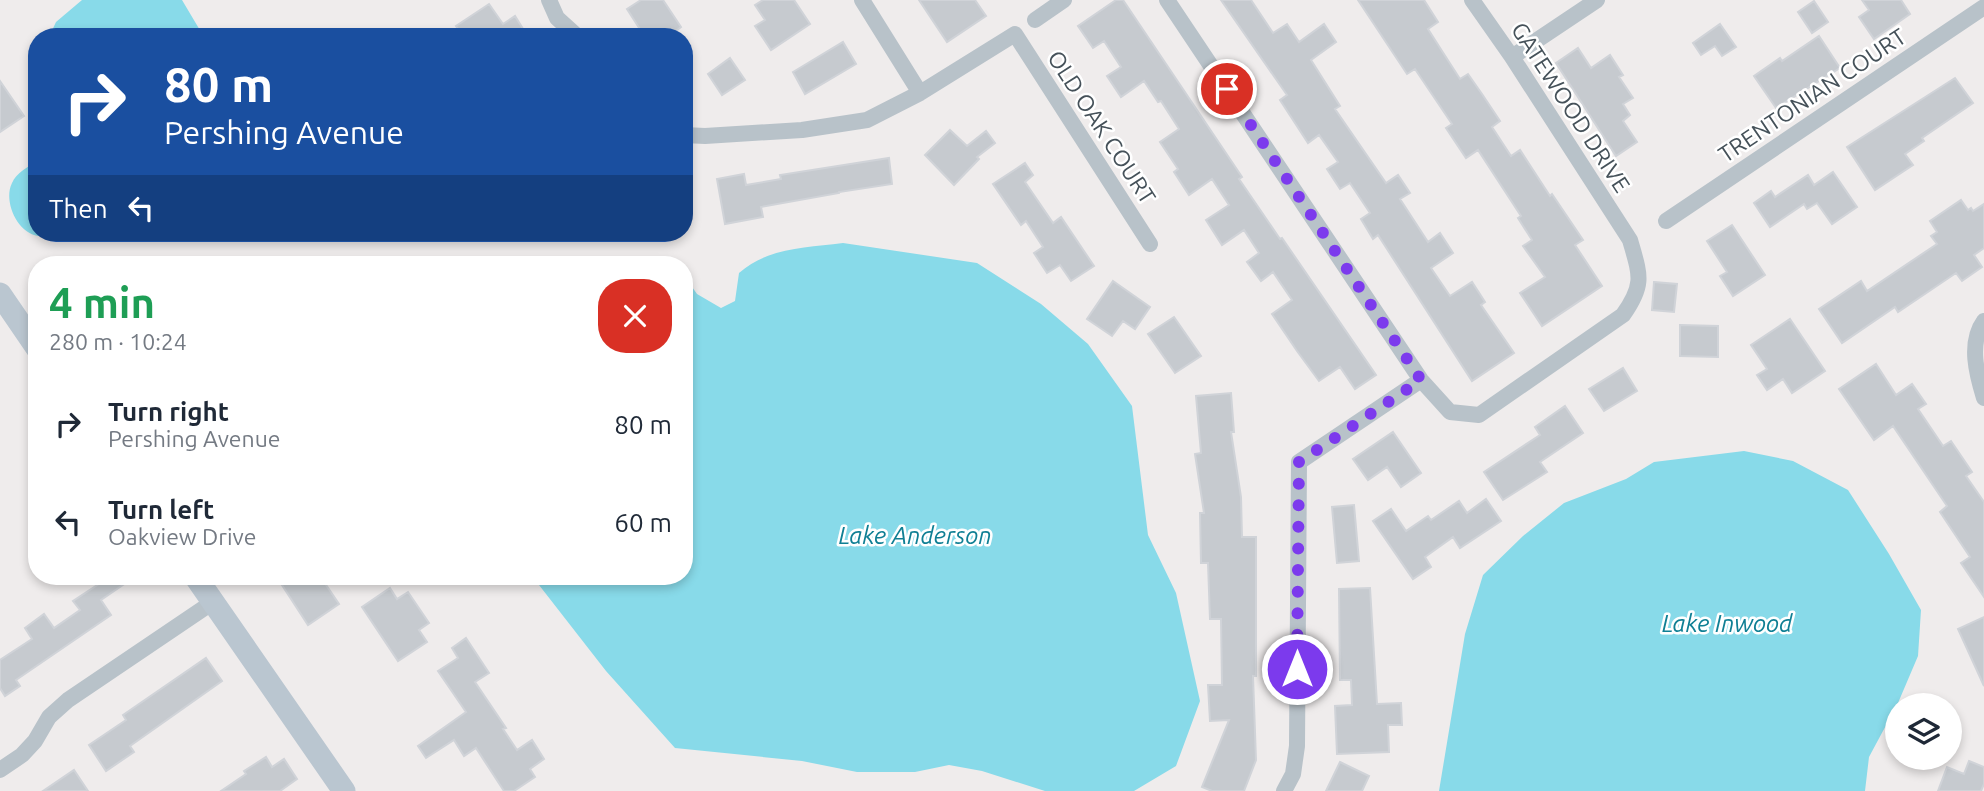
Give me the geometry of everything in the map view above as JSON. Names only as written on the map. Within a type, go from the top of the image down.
[{"type":"street","points":[[549,0],[557,18],[568,28]]},
{"type":"street","points":[[693,135],[802,130],[867,120],[920,93],[862,0]]},
{"type":"street","points":[[1035,20],[1064,0]]},
{"type":"street","points":[[1167,0],[1421,380],[1299,462],[1297,746],[1293,774],[1284,791]]},
{"type":"street","name":"GATEWOOD DRIVE","points":[[1421,380],[1450,412],[1479,415],[1623,315],[1636,297],[1639,272],[1630,240],[1472,0]]},
{"type":"street","points":[[1512,57],[1597,0]]},
{"type":"street","name":"TRENTONIAN COURT","points":[[1666,221],[1984,6]]},
{"type":"street","name":"OLD OAK COURT","points":[[920,93],[1015,34],[1150,244]]},
{"type":"street","points":[[0,294],[28,335]]},
{"type":"street","points":[[1984,321],[1979,328],[1975,345],[1976,372],[1984,398]]},
{"type":"street","points":[[201,585],[344,791]]},
{"type":"street","points":[[0,770],[22,755],[35,741],[49,717],[68,700],[213,602]]},
{"type":"water","points":[[82,0],[182,0],[199,28],[53,28],[56,22]]},
{"type":"water","points":[[28,167],[28,232],[18,223],[9,198],[12,183]]},
{"type":"water","name":"Lake Anderson","points":[[843,243],[977,263],[1041,304],[1088,344],[1132,406],[1148,535],[1176,593],[1200,701],[1176,766],[1134,791],[1045,791],[982,771],[949,765],[915,772],[857,772],[802,761],[675,748],[606,671],[539,585],[693,585],[693,288],[697,294],[721,308],[735,301],[739,273],[751,264],[775,253]]},
{"type":"water","name":"Lake Inwood","points":[[1744,451],[1793,461],[1848,490],[1921,610],[1918,656],[1902,693],[1885,693],[1885,727],[1869,757],[1865,791],[1439,791],[1465,634],[1483,575],[1523,536],[1564,503],[1626,479],[1654,462]]},
{"type":"building","points":[[641,0],[663,0],[681,27],[639,28],[627,9]]},
{"type":"building","points":[[763,0],[794,0],[810,24],[771,50],[755,26],[765,20],[755,5]]},
{"type":"building","points":[[919,0],[975,0],[986,16],[947,42]]},
{"type":"building","points":[[1116,0],[1123,0],[1242,177],[1239,179],[1376,375],[1355,389],[1340,367],[1319,381],[1297,351],[1272,314],[1292,300],[1273,272],[1261,281],[1247,262],[1259,253],[1244,230],[1222,245],[1206,220],[1229,205],[1212,179],[1189,195],[1174,172],[1178,169],[1160,142],[1179,129],[1161,101],[1158,102],[1144,81],[1121,97],[1107,76],[1121,67],[1104,41],[1093,48],[1078,26]]},
{"type":"building","points":[[1221,0],[1251,0],[1273,33],[1287,24],[1299,42],[1324,24],[1336,42],[1311,60],[1340,106],[1335,109],[1386,183],[1398,175],[1410,193],[1400,199],[1428,242],[1440,233],[1453,253],[1431,268],[1450,296],[1472,282],[1485,302],[1481,305],[1514,353],[1472,381],[1378,235],[1373,239],[1361,219],[1370,213],[1350,183],[1340,189],[1327,169],[1338,162],[1319,135],[1308,143],[1280,100],[1287,95]]},
{"type":"building","points":[[1358,0],[1424,0],[1438,22],[1428,29],[1460,79],[1468,74],[1500,121],[1492,127],[1511,156],[1520,150],[1550,196],[1552,194],[1583,240],[1575,245],[1602,286],[1542,326],[1520,293],[1545,277],[1523,246],[1532,240],[1518,218],[1521,216],[1478,150],[1466,158],[1446,128],[1452,124],[1415,69],[1407,74]]},
{"type":"building","points":[[1862,0],[1901,0],[1910,14],[1874,39],[1859,17],[1869,10]]},
{"type":"building","points":[[1814,1],[1828,22],[1812,33],[1798,12]]},
{"type":"building","points":[[489,4],[503,24],[515,16],[522,28],[457,28],[456,26]]},
{"type":"building","points":[[1720,24],[1736,47],[1722,56],[1715,46],[1701,55],[1693,43]]},
{"type":"building","points":[[1819,36],[1840,68],[1776,108],[1754,76]]},
{"type":"building","points":[[843,42],[856,64],[805,94],[793,72]]},
{"type":"building","points":[[1578,48],[1591,68],[1610,55],[1623,75],[1619,77],[1633,98],[1623,104],[1630,115],[1623,121],[1637,142],[1616,156],[1556,63]]},
{"type":"building","points":[[730,58],[745,80],[722,95],[708,74]]},
{"type":"building","points":[[1955,78],[1973,103],[1922,138],[1924,141],[1905,154],[1913,165],[1875,190],[1847,147]]},
{"type":"building","points":[[0,81],[24,116],[0,132]]},
{"type":"building","points":[[950,130],[967,146],[986,131],[995,143],[977,157],[979,159],[954,185],[925,155]]},
{"type":"building","points":[[889,158],[892,184],[761,207],[763,217],[725,224],[717,179],[744,174],[746,185],[781,179],[780,175]]},
{"type":"building","points":[[1025,163],[1033,175],[1025,182],[1053,223],[1061,217],[1094,266],[1071,281],[1060,265],[1047,273],[1034,253],[1043,247],[1026,221],[1021,225],[993,184]]},
{"type":"building","points":[[1833,172],[1857,207],[1832,224],[1817,203],[1807,209],[1804,204],[1770,227],[1754,203],[1771,191],[1775,197],[1808,175],[1814,185]]},
{"type":"building","points":[[1961,200],[1968,210],[1971,208],[1973,211],[1984,204],[1984,248],[1974,255],[1982,267],[1962,281],[1956,273],[1898,312],[1895,307],[1842,343],[1819,309],[1861,281],[1867,291],[1937,244],[1931,236],[1937,232],[1930,221]]},
{"type":"building","points":[[1732,225],[1765,275],[1733,296],[1720,276],[1727,272],[1707,241]]},
{"type":"building","points":[[1113,281],[1150,307],[1135,329],[1123,321],[1112,336],[1087,319]]},
{"type":"building","points":[[1654,282],[1677,284],[1674,312],[1652,310]]},
{"type":"building","points":[[1174,317],[1201,356],[1175,373],[1148,334]]},
{"type":"building","points":[[1790,319],[1825,371],[1792,393],[1783,379],[1767,390],[1757,375],[1767,369],[1751,345]]},
{"type":"building","points":[[1680,325],[1718,326],[1718,357],[1680,356]]},
{"type":"building","points":[[1876,364],[1896,395],[1912,384],[1926,404],[1918,409],[1943,446],[1951,441],[1972,472],[1966,476],[1984,502],[1984,597],[1961,563],[1970,557],[1940,512],[1947,506],[1893,426],[1874,440],[1839,389]]},
{"type":"building","points":[[1623,368],[1637,391],[1604,411],[1589,389]]},
{"type":"building","points":[[1231,393],[1234,432],[1231,432],[1241,497],[1242,537],[1256,537],[1256,676],[1253,676],[1256,760],[1244,791],[1212,791],[1202,787],[1229,720],[1210,721],[1208,685],[1222,685],[1221,619],[1210,619],[1208,563],[1201,563],[1200,513],[1204,513],[1195,454],[1201,453],[1196,396]]},
{"type":"building","points":[[1565,406],[1583,433],[1540,462],[1547,472],[1503,500],[1484,472],[1540,435],[1535,427]]},
{"type":"building","points":[[1393,432],[1421,473],[1401,487],[1387,467],[1368,480],[1353,459]]},
{"type":"building","points":[[1486,499],[1501,521],[1460,548],[1453,537],[1425,557],[1431,567],[1413,579],[1373,521],[1391,509],[1406,531],[1428,516],[1431,520],[1459,501],[1467,513]]},
{"type":"building","points":[[1354,505],[1359,561],[1337,563],[1332,507]]},
{"type":"building","points":[[97,585],[123,585],[101,600],[111,615],[16,680],[20,686],[5,696],[0,688],[0,660],[32,639],[25,628],[44,614],[54,628],[80,610],[73,601]]},
{"type":"building","points":[[282,585],[326,585],[339,604],[308,625]]},
{"type":"building","points":[[390,588],[397,599],[408,592],[429,623],[419,630],[427,642],[398,661],[362,607]]},
{"type":"building","points":[[1370,588],[1377,704],[1401,703],[1402,725],[1388,725],[1389,752],[1337,754],[1335,706],[1352,705],[1351,680],[1340,680],[1339,589]]},
{"type":"building","points":[[1984,617],[1984,686],[1958,629]]},
{"type":"building","points":[[466,638],[489,673],[475,682],[506,728],[503,729],[517,750],[532,740],[544,759],[530,769],[535,777],[514,791],[504,791],[476,748],[464,756],[454,740],[426,758],[418,746],[466,712],[438,671],[458,658],[452,648]]},
{"type":"building","points":[[206,658],[222,681],[130,746],[134,752],[106,771],[89,745],[126,720],[123,715]]},
{"type":"building","points":[[266,757],[272,767],[284,759],[297,779],[280,791],[221,791],[246,774],[244,771]]},
{"type":"building","points":[[1969,761],[1984,767],[1984,784],[1981,791],[1938,791],[1946,770],[1964,774]]},
{"type":"building","points":[[1340,762],[1369,776],[1362,791],[1326,791]]},
{"type":"building","points":[[74,770],[88,791],[43,791]]},
{"type":"route","points":[[1227,89],[1421,380],[1299,462],[1297,669]]}]
